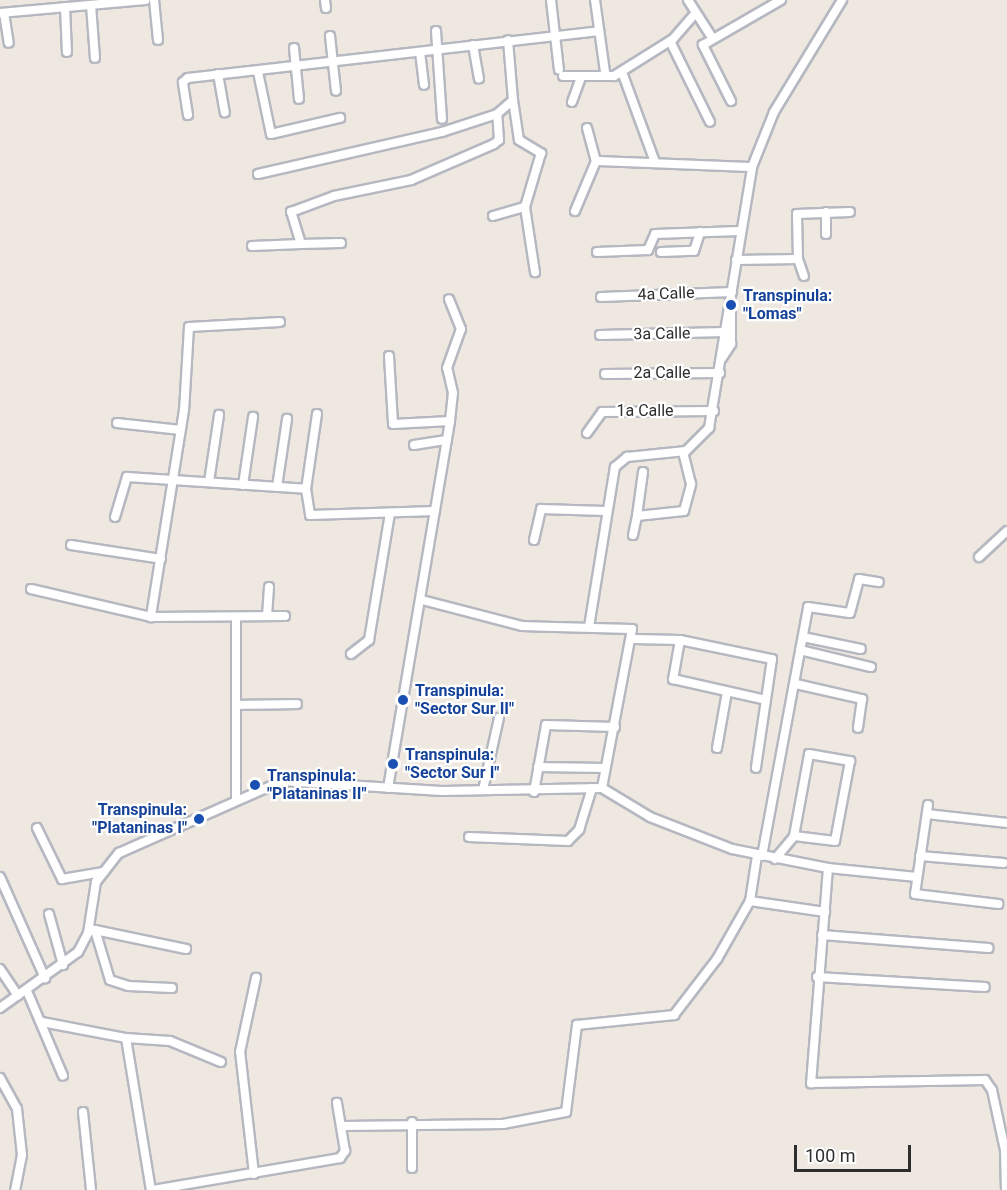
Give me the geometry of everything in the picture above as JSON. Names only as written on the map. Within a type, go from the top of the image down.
[{"type":"street","points":[[9,43],[2,13],[145,0]]},
{"type":"street","points":[[154,0],[158,40]]},
{"type":"street","points":[[551,0],[554,36],[561,73],[581,77],[605,72],[612,76],[622,72],[670,41],[694,15]]},
{"type":"street","points":[[595,0],[605,72]]},
{"type":"street","points":[[688,0],[694,15],[711,36]]},
{"type":"street","points":[[731,101],[722,76],[702,48],[711,36],[781,0]]},
{"type":"street","points":[[589,627],[609,481],[620,460],[683,452],[704,437],[714,411],[724,332],[730,309],[739,231],[752,167],[774,112],[842,0]]},
{"type":"street","points":[[91,5],[95,58]]},
{"type":"street","points":[[65,7],[67,51]]},
{"type":"street","points":[[436,31],[442,119]]},
{"type":"street","points":[[188,115],[183,80],[218,74],[258,72],[508,40],[599,31]]},
{"type":"street","points":[[330,36],[336,91]]},
{"type":"street","points":[[508,40],[519,140],[541,153],[525,207],[535,272]]},
{"type":"street","points":[[670,41],[710,122]]},
{"type":"street","points":[[473,45],[478,78]]},
{"type":"street","points":[[294,48],[299,99]]},
{"type":"street","points":[[420,52],[424,85]]},
{"type":"street","points":[[258,72],[271,134],[340,118]]},
{"type":"street","points":[[622,72],[655,162]]},
{"type":"street","points":[[218,74],[225,112]]},
{"type":"street","points":[[572,102],[581,77]]},
{"type":"street","points":[[258,174],[442,132],[497,114],[513,100]]},
{"type":"street","points":[[301,244],[291,212],[334,196],[411,180],[494,144],[499,140],[497,114]]},
{"type":"street","points":[[575,211],[596,161],[587,128]]},
{"type":"street","points":[[596,161],[752,167]]},
{"type":"street","points":[[493,216],[525,207]]},
{"type":"street","points":[[826,212],[826,234]]},
{"type":"street","points":[[804,276],[798,259],[797,215],[850,212]]},
{"type":"street","points":[[597,252],[648,250],[654,234],[739,231]]},
{"type":"street","points":[[661,252],[694,251],[700,232]]},
{"type":"street","points":[[252,246],[341,243]]},
{"type":"street","points":[[736,260],[798,259]]},
{"type":"street","name":"4a Calle","points":[[601,297],[732,292]]},
{"type":"street","points":[[388,788],[422,600],[450,421],[453,393],[447,368],[461,329],[448,299]]},
{"type":"street","points":[[722,358],[733,333],[730,309]]},
{"type":"street","points":[[151,617],[175,480],[190,326],[280,322]]},
{"type":"street","name":"3a Calle","points":[[600,335],[724,332]]},
{"type":"street","points":[[389,356],[393,424],[450,421]]},
{"type":"street","name":"2a Calle","points":[[604,374],[720,373]]},
{"type":"street","name":"1a Calle","points":[[587,433],[602,412],[714,411]]},
{"type":"street","points":[[317,414],[306,489],[310,515],[435,511]]},
{"type":"street","points":[[209,482],[219,415]]},
{"type":"street","points":[[243,484],[254,417]]},
{"type":"street","points":[[276,487],[287,419]]},
{"type":"street","points":[[117,423],[181,430]]},
{"type":"street","points":[[414,445],[447,440]]},
{"type":"street","points":[[637,516],[687,509],[691,484],[683,452]]},
{"type":"street","points":[[633,535],[643,472]]},
{"type":"street","points":[[115,517],[125,478],[306,489]]},
{"type":"street","points":[[534,540],[542,509],[605,511]]},
{"type":"street","points":[[351,654],[369,640],[390,513]]},
{"type":"street","points":[[979,557],[1007,531]]},
{"type":"street","points":[[71,545],[161,559]]},
{"type":"street","points":[[344,1126],[412,1122],[503,1124],[566,1112],[578,1024],[674,1015],[717,959],[750,901],[796,684],[808,607],[850,613],[859,579],[879,582]]},
{"type":"street","points":[[267,616],[269,587]]},
{"type":"street","points":[[31,590],[151,617],[285,616]]},
{"type":"street","points":[[422,600],[499,622],[629,628],[634,639],[602,788]]},
{"type":"street","points":[[236,618],[236,798]]},
{"type":"street","points":[[803,637],[861,649]]},
{"type":"street","points":[[634,639],[680,640],[771,658],[756,768]]},
{"type":"street","points":[[680,640],[672,679],[766,700]]},
{"type":"street","points":[[800,650],[871,667]]},
{"type":"street","points":[[796,684],[862,699],[858,728]]},
{"type":"street","points":[[717,748],[727,692]]},
{"type":"street","points":[[236,705],[297,704]]},
{"type":"street","points":[[483,790],[500,718]]},
{"type":"street","points":[[534,792],[546,725],[615,727]]},
{"type":"street","points":[[775,858],[794,836],[809,754],[850,761],[835,841],[794,836]]},
{"type":"street","points":[[538,767],[605,768]]},
{"type":"street","points":[[0,1008],[63,965],[81,947],[92,930],[103,872],[127,848],[180,829],[236,798],[289,780],[388,788],[534,792],[602,788],[650,817],[760,856],[828,868],[917,877]]},
{"type":"street","points":[[469,837],[568,841],[579,830],[592,788]]},
{"type":"street","points":[[998,904],[916,894],[917,877],[927,810],[1007,823]]},
{"type":"street","points":[[37,828],[62,879],[103,872]]},
{"type":"street","points":[[920,856],[1004,863]]},
{"type":"street","points":[[828,868],[817,977],[811,1083],[984,1080],[992,1090],[1005,1150],[1006,1190]]},
{"type":"street","points":[[0,877],[45,978]]},
{"type":"street","points":[[750,901],[825,912]]},
{"type":"street","points":[[49,914],[63,965]]},
{"type":"street","points":[[92,930],[186,949]]},
{"type":"street","points":[[92,930],[107,978],[128,987],[172,988]]},
{"type":"street","points":[[822,935],[988,948]]},
{"type":"street","points":[[0,969],[18,996]]},
{"type":"street","points":[[817,977],[985,987]]},
{"type":"street","points":[[254,1174],[240,1052],[256,978]]},
{"type":"street","points":[[27,991],[63,1076]]},
{"type":"street","points":[[42,1022],[126,1038],[170,1041],[221,1062]]},
{"type":"street","points":[[126,1038],[152,1190],[189,1187],[342,1157],[344,1126],[337,1103]]},
{"type":"street","points":[[0,1078],[17,1109],[22,1155],[15,1190]]},
{"type":"street","points":[[83,1112],[91,1190]]},
{"type":"street","points":[[412,1122],[412,1168]]},
{"type":"place","name":"Transpinula: \"Lomas\"","points":[[731,305]]},
{"type":"place","name":"Transpinula: \"Sector Sur II\"","points":[[403,700]]},
{"type":"place","name":"Transpinula: \"Sector Sur I\"","points":[[393,764]]},
{"type":"place","name":"Transpinula: \"Plataninas II\"","points":[[255,785]]},
{"type":"place","name":"Transpinula: \"Plataninas I\"","points":[[199,819]]}]
